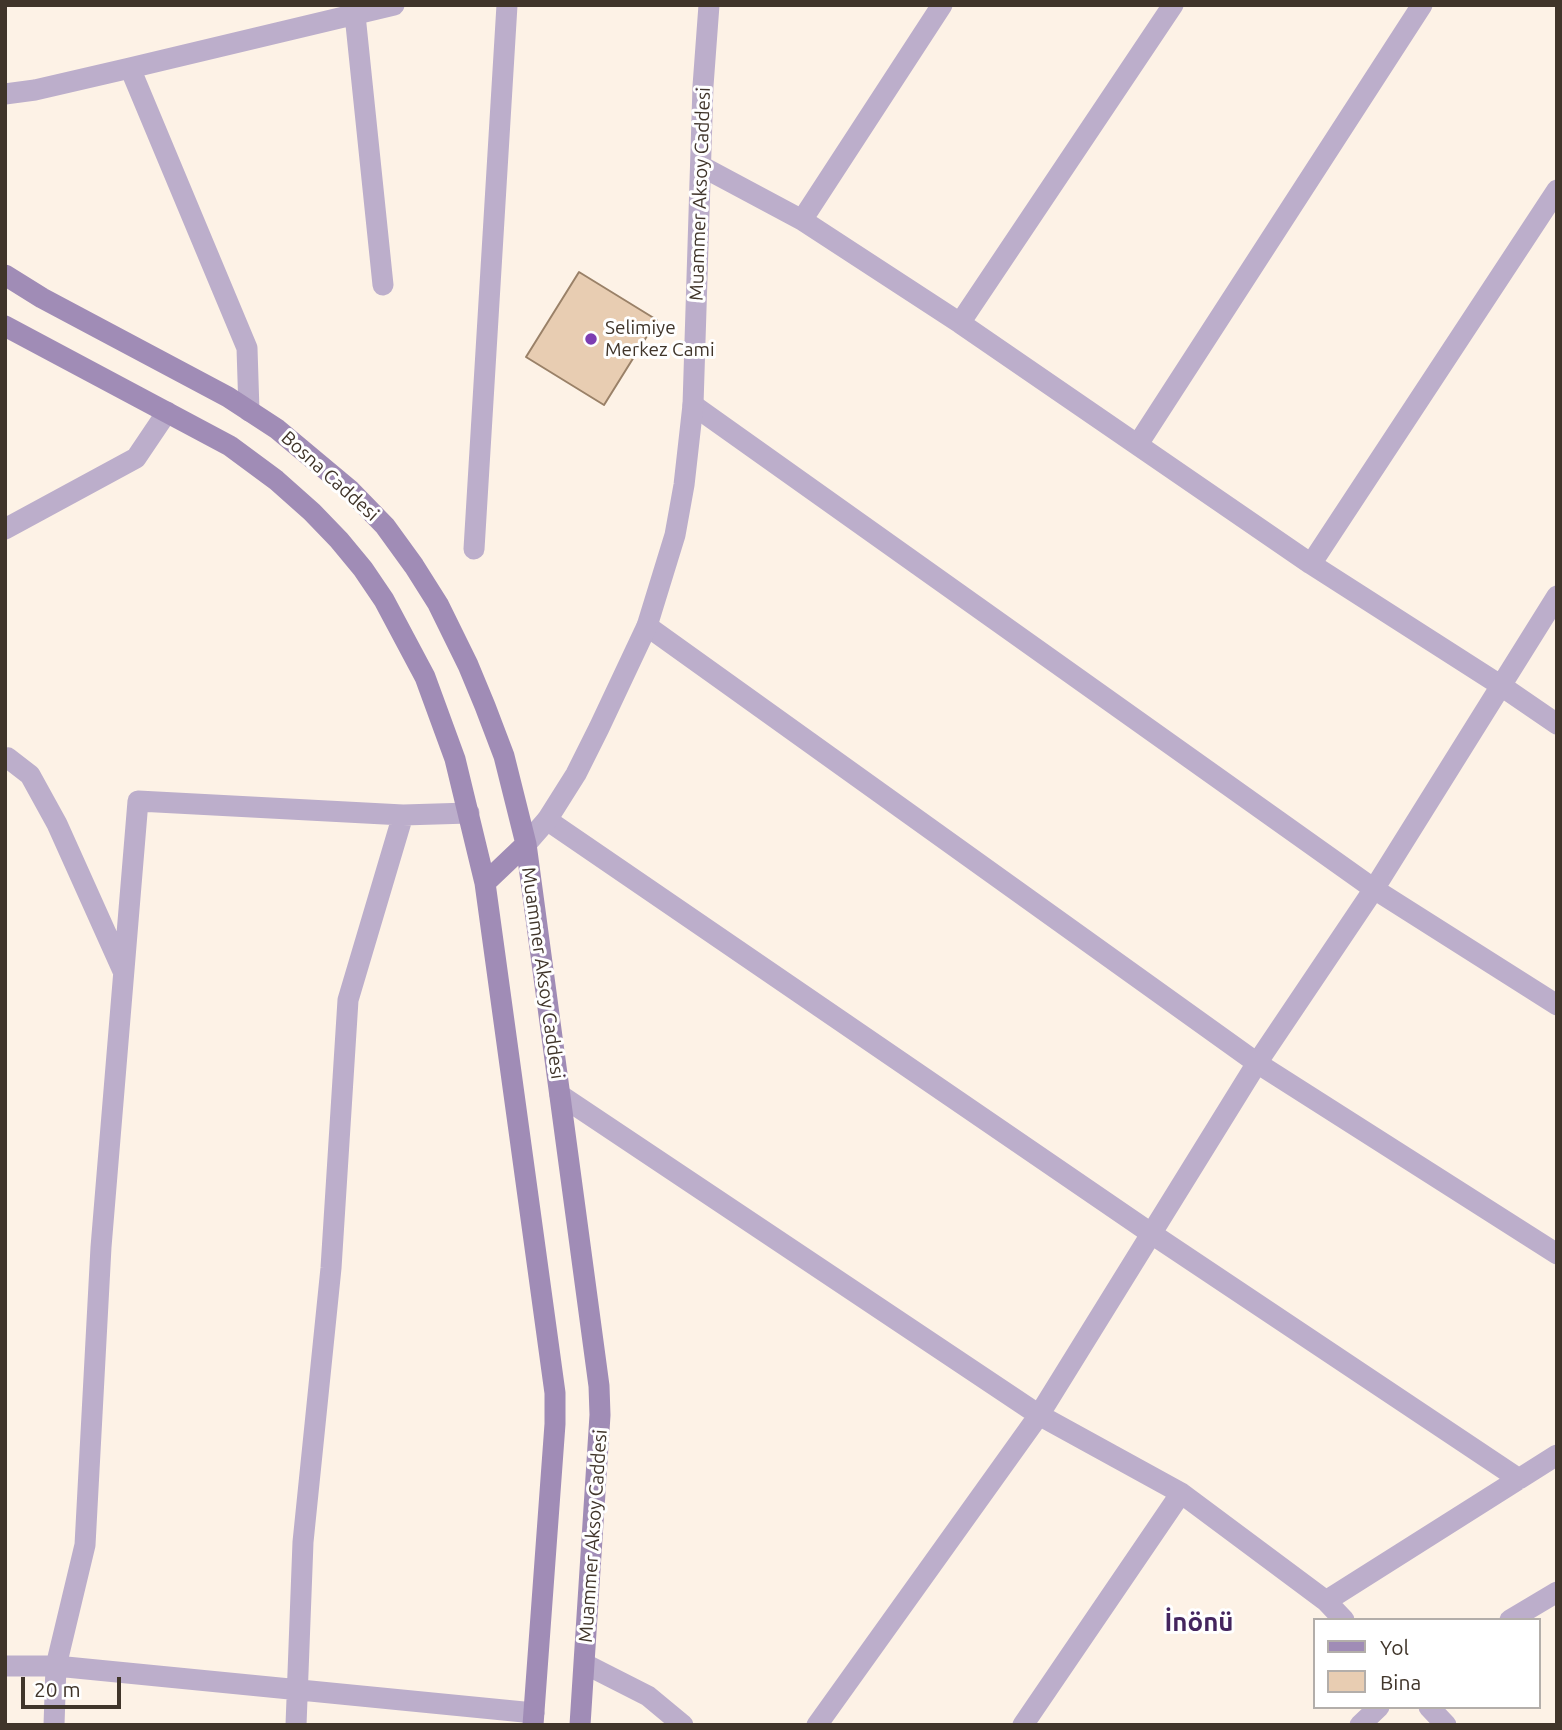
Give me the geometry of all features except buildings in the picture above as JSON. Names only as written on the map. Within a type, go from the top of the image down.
[{"type":"main road","name":"Bosna Caddesi","points":[[5,275],[277,429],[350,490],[385,526],[438,604],[481,696],[503,756],[526,844]]},
{"type":"main road","name":"Bosna Caddesi","points":[[5,326],[230,446],[276,480],[312,512],[363,569],[384,600],[425,677],[455,759],[485,883],[555,1393],[533,1719]]},
{"type":"main road","points":[[485,883],[526,844]]},
{"type":"main road","name":"Muammer Aksoy Caddesi","points":[[526,844],[599,1386],[600,1415],[580,1725]]},
{"type":"street","points":[[5,94],[35,90],[394,5]]},
{"type":"street","points":[[474,549],[507,5]]},
{"type":"street","name":"Muammer Aksoy Caddesi","points":[[526,844],[547,820],[576,774],[647,626],[675,535],[684,485],[692,405],[709,5]]},
{"type":"street","points":[[802,220],[942,5]]},
{"type":"street","points":[[960,323],[1172,5]]},
{"type":"street","points":[[1138,444],[1422,5]]},
{"type":"street","points":[[355,15],[383,285]]},
{"type":"street","points":[[130,68],[247,348],[249,411]]},
{"type":"street","points":[[701,166],[802,220],[960,323],[1311,564],[1557,724]]},
{"type":"street","points":[[1311,564],[1557,190]]},
{"type":"street","points":[[692,405],[1374,889],[1557,1005]]},
{"type":"street","points":[[5,529],[136,458],[167,412]]},
{"type":"street","points":[[817,1725],[1039,1415],[1257,1063],[1374,889],[1557,596]]},
{"type":"street","points":[[647,626],[1257,1063],[1557,1254]]},
{"type":"street","points":[[5,760],[8,758],[30,775],[57,824],[124,973]]},
{"type":"street","points":[[54,1725],[56,1665],[85,1545],[101,1247],[138,801],[403,815],[470,813]]},
{"type":"street","points":[[296,1725],[303,1542],[331,1268],[348,1000],[403,815]]},
{"type":"street","points":[[547,820],[1152,1234],[1519,1479]]},
{"type":"street","points":[[560,1095],[1039,1415],[1181,1493],[1326,1601],[1342,1618]]},
{"type":"street","points":[[1326,1601],[1557,1455]]},
{"type":"street","points":[[1023,1725],[1181,1493]]},
{"type":"street","points":[[1513,1618],[1557,1591]]},
{"type":"street","points":[[585,1664],[648,1696],[683,1725]]},
{"type":"street","points":[[5,1666],[56,1665],[298,1690],[533,1719]]},
{"type":"street","points":[[1360,1725],[1377,1709]]},
{"type":"street","points":[[1431,1709],[1446,1725]]},
{"type":"place","name":"Selimiye Merkez Cami","points":[[591,339]]},
{"type":"district","name":"İnönü","points":[[1199,1622]]}]
